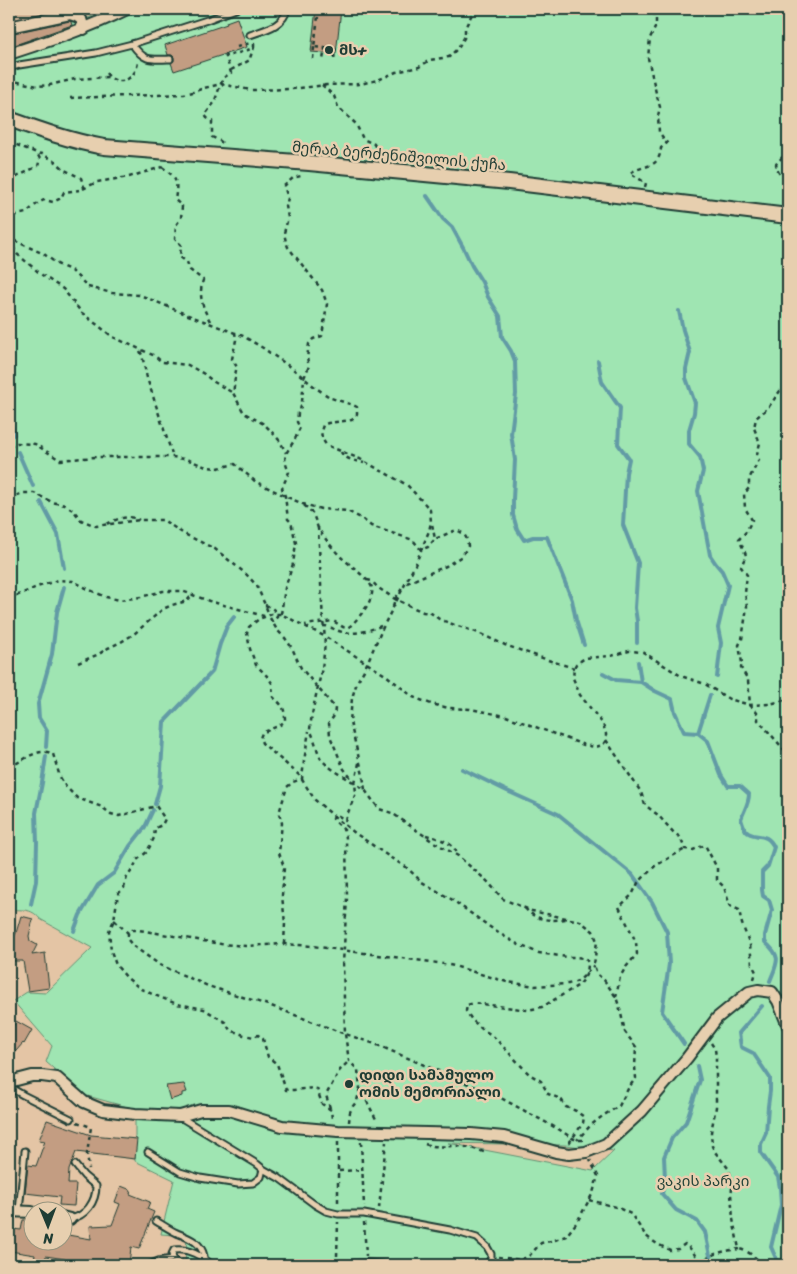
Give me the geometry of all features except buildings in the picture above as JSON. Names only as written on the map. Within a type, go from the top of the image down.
[{"type":"street","points":[[9,54],[61,38],[127,9]]},
{"type":"street","points":[[9,27],[70,14],[81,19],[84,29]]},
{"type":"street","name":"მერაბ ბერძენიშვილის ქუჩა","points":[[9,119],[82,143],[104,147],[509,182],[788,216]]},
{"type":"street","points":[[9,1082],[32,1076],[57,1078],[84,1102],[103,1110],[135,1114],[180,1116],[201,1110],[229,1110],[282,1126],[336,1134],[471,1134],[504,1137],[569,1154],[586,1152],[606,1144],[659,1092],[716,1018],[749,992],[758,990],[772,992],[778,1001],[788,1026]]},
{"type":"lane","points":[[9,68],[132,44],[236,9]]},
{"type":"lane","points":[[250,35],[277,24],[287,12],[287,9]]},
{"type":"lane","points":[[132,44],[143,57],[154,60],[170,58]]},
{"type":"lane","points":[[9,1086],[71,1119]]},
{"type":"lane","points":[[180,1116],[257,1164],[262,1170],[279,1178],[326,1211],[363,1212],[450,1230],[477,1238],[487,1247],[491,1254],[487,1265]]},
{"type":"lane","points":[[14,1211],[25,1151]]},
{"type":"lane","points":[[148,1152],[180,1172],[200,1178],[238,1184],[253,1183],[262,1177],[262,1170]]},
{"type":"lane","points":[[72,1218],[78,1218],[88,1209],[96,1189],[96,1186],[75,1165]]},
{"type":"lane","points":[[156,1220],[177,1233],[192,1239],[200,1246],[204,1253],[202,1257]]},
{"type":"lane","points":[[173,1259],[172,1254],[174,1250],[178,1250],[202,1257],[212,1265]]},
{"type":"lane","points":[[149,1265],[158,1261],[173,1259],[181,1265]]},
{"type":"lane","points":[[308,1265],[338,1261],[365,1261],[396,1265]]},
{"type":"path","points":[[313,59],[319,9]]},
{"type":"path","points":[[70,98],[184,94],[221,84],[251,90],[360,84],[419,66],[430,60],[449,57],[459,47],[473,9]]},
{"type":"path","points":[[643,198],[646,183],[630,174],[636,170],[649,167],[657,161],[661,156],[661,148],[667,143],[658,132],[660,107],[648,58],[650,38],[656,26],[656,17],[651,9]]},
{"type":"path","points":[[251,43],[254,44],[254,47]]},
{"type":"path","points":[[237,47],[246,44]]},
{"type":"path","points":[[314,46],[335,49],[334,61]]},
{"type":"path","points":[[231,71],[226,55],[254,47]]},
{"type":"path","points":[[226,148],[220,140],[212,137],[212,121],[205,115],[214,103],[224,78],[231,74],[231,71],[250,60],[254,47]]},
{"type":"path","points":[[323,60],[325,48]]},
{"type":"path","points":[[106,73],[115,80],[122,81],[130,78],[138,67],[139,53]]},
{"type":"path","points":[[9,80],[38,86],[50,85],[66,80],[109,77]]},
{"type":"path","points":[[322,85],[334,96],[338,107],[356,124],[363,139],[374,144],[380,160]]},
{"type":"path","points":[[9,142],[42,154],[55,161],[65,170],[81,178],[84,187],[81,190]]},
{"type":"path","points":[[788,151],[776,164],[778,173],[783,178],[788,178]]},
{"type":"path","points":[[9,181],[38,166],[40,159],[36,153]]},
{"type":"path","points":[[281,614],[296,543],[291,522],[288,519],[282,488],[289,472],[285,464],[286,453],[300,428],[297,422],[302,402],[304,378],[309,366],[307,358],[309,344],[313,339],[322,336],[326,304],[322,290],[288,247],[284,233],[288,218],[286,206],[288,198],[284,186],[293,178],[301,176],[304,163]]},
{"type":"path","points":[[9,224],[11,218],[16,215],[26,213],[44,200],[53,202],[61,198],[64,192],[81,190],[97,182],[162,167],[174,176],[177,188],[175,200],[182,206],[181,218],[176,225],[175,239],[181,244],[180,257],[187,262],[190,270],[203,280],[200,289],[201,302],[211,324]]},
{"type":"path","points":[[9,235],[13,240],[44,254],[57,264],[72,271],[88,287],[112,293],[140,296],[235,332],[294,369],[331,398],[357,407],[357,414],[352,420],[324,425],[321,431],[326,445],[360,459],[407,486],[430,510],[435,539]]},
{"type":"path","points":[[9,240],[17,254],[42,275],[63,288],[82,313],[113,337],[155,356],[162,362],[188,365],[233,393],[244,413],[264,424],[280,441],[286,453]]},
{"type":"path","points":[[233,393],[234,376],[237,367],[232,359],[236,340],[235,332]]},
{"type":"path","points":[[139,349],[172,456]]},
{"type":"path","points":[[788,388],[780,391],[768,408],[756,418],[754,428],[760,443],[757,455],[759,460],[749,479],[749,488],[744,494],[744,508],[752,520],[746,532],[739,539],[746,555],[741,567],[747,575],[745,593],[747,607],[740,645],[741,668],[748,680],[750,705],[758,714],[758,720],[788,754]]},
{"type":"path","points":[[9,446],[17,443],[35,444],[60,460],[96,457],[172,456],[206,467],[218,468],[235,464],[256,482],[285,496],[321,509],[347,511],[371,526],[413,540],[421,549]]},
{"type":"path","points":[[340,451],[342,455],[348,458],[368,464]]},
{"type":"path","points":[[9,498],[23,493],[34,493],[52,502],[64,505],[74,511],[82,520],[96,526],[139,520],[164,520],[184,534],[215,549],[246,574],[257,586],[268,612]]},
{"type":"path","points":[[304,504],[313,514],[327,541],[368,581],[372,588],[365,608],[352,625],[347,628],[341,627],[333,621],[304,625]]},
{"type":"path","points":[[106,525],[113,520],[130,517],[139,520]]},
{"type":"path","points":[[365,790],[360,760],[350,722],[352,698],[357,682],[384,625],[406,584],[429,531],[431,522]]},
{"type":"path","points":[[302,779],[324,655],[318,526]]},
{"type":"path","points":[[397,599],[399,591],[406,584],[446,566],[462,556],[468,546],[467,538],[463,532],[456,530],[435,539],[428,547],[421,549]]},
{"type":"path","points":[[9,599],[58,580],[74,581],[106,597],[120,600],[163,591],[182,591],[209,601],[266,617]]},
{"type":"path","points":[[368,581],[422,612],[431,613],[439,619],[505,645],[574,668]]},
{"type":"path","points":[[78,663],[100,654],[121,642],[134,634],[164,609],[187,601],[192,595]]},
{"type":"path","points":[[265,605],[272,608],[277,614]]},
{"type":"path","points":[[310,730],[320,759],[365,790],[379,809],[392,813],[458,856],[487,881],[503,900],[524,907],[529,913],[538,918],[556,920],[568,918],[580,921],[593,931],[597,941],[594,965],[597,974],[604,980],[616,997],[625,1032],[636,1047],[636,1078],[619,1106],[591,1125],[577,1140],[567,1146],[583,1123],[584,1117],[566,1107],[561,1099],[548,1094],[541,1080],[529,1074],[493,1036],[482,1030],[472,1020],[466,1011],[467,1005],[474,1003],[528,1010],[542,1007],[579,985],[588,971],[588,962],[585,958],[539,953],[518,945],[451,899],[422,882],[406,867],[355,833],[315,800],[299,775],[262,744],[260,738],[262,733],[285,721],[284,707],[273,697],[272,683],[256,665],[248,640],[247,633],[249,627],[259,619],[272,614],[281,614],[324,636],[387,676],[413,697],[430,704],[449,708],[470,709],[506,716],[584,745],[595,747],[603,745],[606,740],[603,724],[580,695],[573,678],[576,664],[585,658],[611,656],[629,651],[643,652],[681,676],[705,684],[729,699],[750,705],[770,704],[788,700]]},
{"type":"path","points":[[272,622],[277,617],[277,614]]},
{"type":"path","points":[[270,618],[292,648],[302,668],[335,708],[334,716],[329,724],[330,736],[344,769],[355,783]]},
{"type":"path","points":[[323,626],[330,626],[339,631],[352,632],[367,631],[384,625]]},
{"type":"path","points":[[606,740],[641,792],[645,805],[658,814],[674,834],[680,837],[685,849]]},
{"type":"path","points":[[9,767],[28,756],[49,751],[53,754],[60,777],[66,787],[77,798],[102,807],[111,814],[119,816],[156,806],[165,819],[162,825],[154,828],[154,838],[147,852],[137,860],[124,888],[118,894],[114,920],[109,931],[111,951],[116,965],[127,978],[141,989],[177,1004],[204,1009],[225,1022],[230,1030],[254,1037],[258,1035],[263,1039],[268,1056],[277,1064],[286,1090],[317,1089],[322,1104],[331,1110]]},
{"type":"path","points":[[335,817],[339,816],[345,820],[356,793],[355,783],[360,760]]},
{"type":"path","points":[[284,944],[285,922],[282,896],[284,867],[279,852],[282,823],[279,813],[287,787],[293,782],[302,779]]},
{"type":"path","points":[[335,817],[333,819],[345,830],[346,838],[347,898],[343,952],[345,1034]]},
{"type":"path","points":[[422,834],[448,843],[456,848],[458,856]]},
{"type":"path","points":[[616,997],[620,977],[637,954],[636,942],[619,907],[632,895],[638,882],[655,866],[685,849],[693,850],[705,845],[717,868],[718,880],[724,887],[730,906],[739,910],[750,945],[752,964],[756,972],[749,992]]},
{"type":"path","points":[[114,920],[128,933],[128,940],[133,946],[160,965],[208,986],[271,1006],[375,1044],[498,1097],[572,1138],[606,1144]]},
{"type":"path","points":[[128,933],[132,930],[139,930],[221,944],[246,946],[284,944],[312,946],[343,952],[454,966],[507,982],[535,986],[575,982],[580,980],[594,965]]},
{"type":"path","points":[[705,1034],[715,1049],[716,1057],[716,1108],[711,1132],[712,1146],[728,1168],[733,1183],[731,1194],[732,1211],[739,1249]]},
{"type":"path","points":[[339,1212],[336,1134],[326,1095],[340,1070],[349,1061]]},
{"type":"path","points":[[349,1117],[357,1101],[360,1088]]},
{"type":"path","points":[[71,1119],[90,1127],[87,1154]]},
{"type":"path","points":[[362,1151],[363,1212]]},
{"type":"path","points":[[338,1170],[362,1170]]},
{"type":"path","points":[[521,1260],[530,1255],[541,1243],[566,1236],[577,1222],[593,1194],[598,1176],[597,1173]]},
{"type":"path","points":[[589,1200],[616,1207],[631,1214],[646,1236],[670,1250],[678,1249],[685,1244],[696,1256],[700,1265],[704,1260],[719,1252],[739,1249],[757,1258],[763,1265]]},
{"type":"path","points":[[338,1221],[338,1261]]},
{"type":"path","points":[[364,1221],[365,1261]]},
{"type":"path","points":[[491,1258],[500,1256],[521,1260],[533,1265]]},
{"type":"shaded area","points":[[9,9],[77,9],[9,23]]},
{"type":"green space","name":"ვაკის პარკი","points":[[77,9],[88,18],[98,14],[97,9],[788,9],[788,1265],[185,1265],[187,1236],[161,1234],[174,1180],[135,1161],[135,1114],[178,1112],[131,1108],[84,1095],[46,1062],[52,1046],[13,1001],[27,992],[46,993],[92,948],[40,919],[33,913],[26,910],[9,909],[9,74],[15,71],[11,59],[9,59],[9,23]],"holes":[[[448,1143],[565,1145],[614,1151],[593,1171]]]},
{"type":"waterway","points":[[427,196],[443,219],[452,227],[482,282],[488,297],[500,316],[502,337],[515,361],[516,394],[511,434],[515,460],[513,515],[517,529],[524,540],[533,537],[547,537],[572,600],[584,645]]},
{"type":"waterway","points":[[679,311],[690,352],[686,378],[695,403],[689,430],[689,444],[700,457],[703,471],[698,491],[710,555],[722,571],[728,585],[718,628],[721,643],[717,677]]},
{"type":"waterway","points":[[598,361],[602,382],[620,408],[618,444],[629,459],[626,473],[623,525],[638,563],[635,608],[637,643]]},
{"type":"waterway","points":[[9,410],[14,435]]},
{"type":"waterway","points":[[18,452],[33,486]]},
{"type":"waterway","points":[[41,502],[58,534],[64,568]]},
{"type":"waterway","points":[[46,747],[47,731],[39,718],[38,704],[52,654],[57,612],[64,587]]},
{"type":"waterway","points":[[155,804],[160,786],[164,722],[212,672],[227,626],[234,617]]},
{"type":"waterway","points":[[638,662],[641,682]]},
{"type":"waterway","points":[[603,673],[616,680],[641,682],[672,699],[675,712],[684,732],[698,733],[708,741],[721,775],[728,786],[740,786],[749,794],[741,819],[744,827],[749,834],[764,837],[774,847],[768,866],[762,872],[763,896],[769,900],[772,910],[765,942],[774,952],[777,960],[770,981]]},
{"type":"waterway","points":[[698,733],[710,695]]},
{"type":"waterway","points":[[31,904],[36,881],[36,813],[46,756]]},
{"type":"waterway","points":[[462,769],[558,814],[632,874],[652,902],[667,932],[669,964],[662,1012],[684,1044]]},
{"type":"waterway","points":[[74,931],[80,915],[98,885],[114,873],[130,846],[145,827],[153,810]]},
{"type":"waterway","points":[[762,1006],[739,1033],[741,1047],[753,1053],[770,1078],[766,1133],[761,1144],[761,1153],[778,1177],[780,1188],[781,1205],[771,1247],[779,1265]]},
{"type":"waterway","points":[[697,1066],[700,1080],[686,1122],[672,1138],[664,1157],[665,1178],[662,1194],[676,1210],[697,1221],[705,1232],[712,1265]]},
{"type":"place","name":"მს+","points":[[329,50]]},
{"type":"place","name":"დიდი სამამულო ომის მემორიალი","points":[[349,1084]]}]
